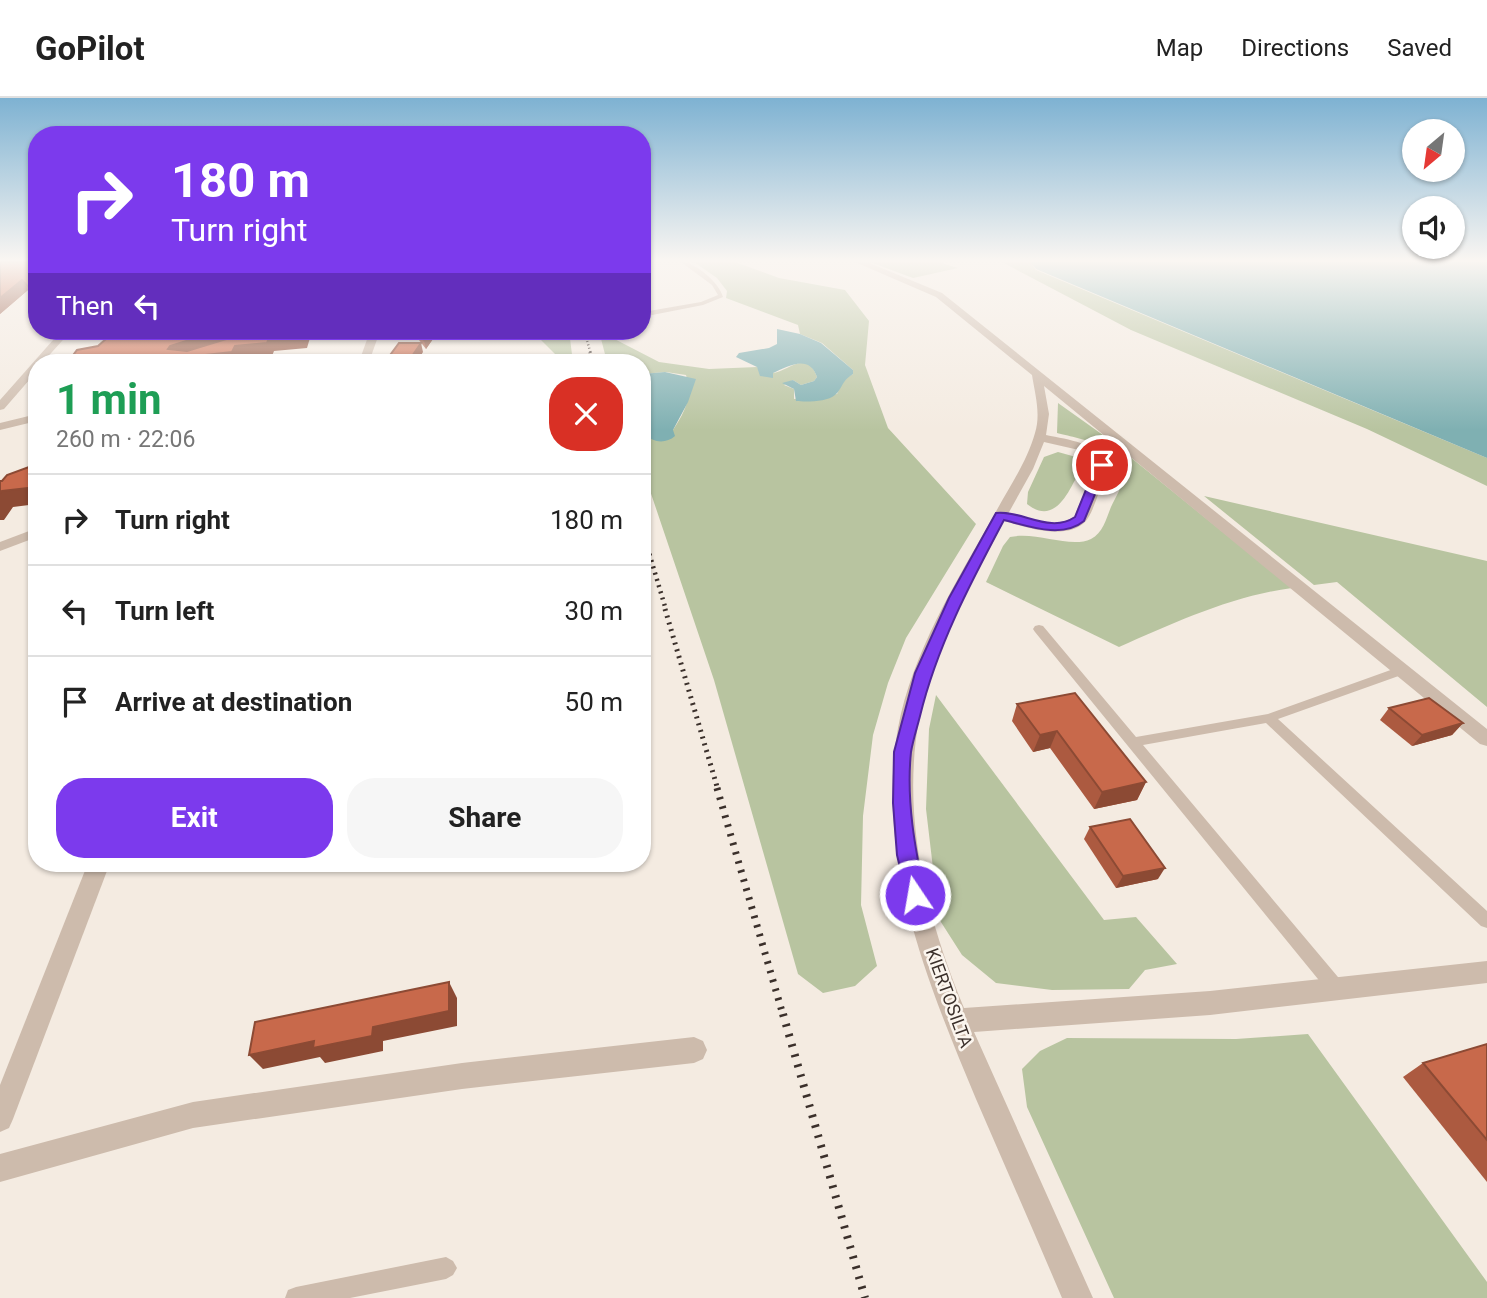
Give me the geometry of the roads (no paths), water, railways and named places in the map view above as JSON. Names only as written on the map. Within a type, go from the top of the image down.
[{"type":"street","points":[[968,318],[1487,739]]},
{"type":"street","points":[[45,354],[58,340]]},
{"type":"street","name":"KIERTOSILTA","points":[[1037,372],[1043,419],[1039,437],[1029,462],[956,598],[923,673],[903,752],[902,803],[907,855],[920,915],[955,1021],[1077,1298]]},
{"type":"street","points":[[0,407],[28,378]]},
{"type":"street","points":[[0,427],[28,419]]},
{"type":"street","points":[[1000,516],[1047,527],[1063,526],[1080,519],[1102,465],[1100,459],[1086,448],[1039,437]]},
{"type":"street","points":[[0,547],[28,536]]},
{"type":"street","points":[[0,1119],[96,872]]},
{"type":"street","points":[[955,1021],[1210,1003],[1487,972]]},
{"type":"street","points":[[0,1168],[193,1115],[462,1076],[694,1050]]},
{"type":"lane","points":[[1039,629],[1337,989]]},
{"type":"lane","points":[[1133,743],[1269,718],[1403,670]]},
{"type":"lane","points":[[1269,718],[1487,921]]},
{"type":"lane","points":[[296,1298],[446,1268]]},
{"type":"water","points":[[1153,318],[1487,318],[1487,458]]},
{"type":"water","points":[[777,329],[800,334],[821,343],[853,370],[853,374],[846,379],[838,392],[827,399],[796,401],[794,389],[782,383],[793,380],[801,385],[814,381],[817,377],[809,366],[792,365],[773,373],[773,378],[760,376],[757,367],[736,357],[739,353],[777,344]]},
{"type":"water","points":[[665,372],[696,379],[688,402],[673,430],[675,436],[668,440],[651,438],[651,373]]},
{"type":"railway","points":[[587,340],[591,354]]},
{"type":"railway","points":[[651,559],[666,610]]},
{"type":"railway","points":[[665,609],[718,790]]},
{"type":"railway","points":[[717,788],[783,1015]]},
{"type":"railway","points":[[783,1014],[865,1298]]}]
